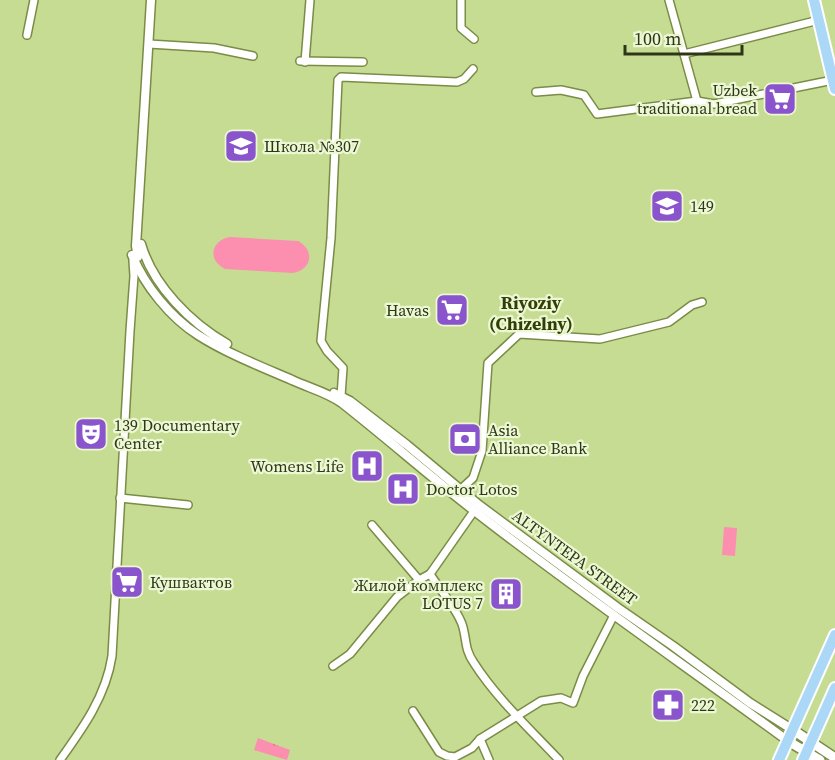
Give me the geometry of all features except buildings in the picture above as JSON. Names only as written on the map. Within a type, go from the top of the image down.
[{"type":"main road","points":[[814,0],[834,85]]},
{"type":"main road","points":[[779,760],[835,635]]},
{"type":"main road","points":[[807,751],[835,688]]},
{"type":"main road","name":"ALTYNTEPA STREET","points":[[793,730],[807,751],[835,758]]},
{"type":"main road","name":"ALTYNTEPA STREET","points":[[788,741],[820,760]]},
{"type":"street","points":[[27,35],[34,0]]},
{"type":"street","points":[[60,760],[90,716],[105,684],[114,640],[134,276],[132,255],[141,244],[152,44],[151,0]]},
{"type":"street","points":[[132,255],[138,257],[136,246],[156,0]]},
{"type":"street","points":[[310,0],[303,62],[363,62]]},
{"type":"street","points":[[461,0],[461,28],[474,39]]},
{"type":"street","points":[[669,0],[697,101]]},
{"type":"street","points":[[684,54],[819,20]]},
{"type":"street","points":[[152,44],[214,48],[253,56]]},
{"type":"street","points":[[331,396],[341,396],[343,368],[321,341],[331,238],[339,78],[457,82],[464,79],[473,69]]},
{"type":"street","points":[[536,92],[561,90],[584,95],[597,114],[697,101],[714,104],[834,85]]},
{"type":"street","name":"ALTYNTEPA STREET","points":[[141,244],[147,262],[159,280],[181,308],[202,328],[243,353],[350,401],[407,445],[474,511],[616,612],[658,635],[750,703],[793,730]]},
{"type":"street","name":"ALTYNTEPA STREET","points":[[132,255],[141,273],[158,296],[182,323],[198,335],[293,381],[331,396],[616,612],[652,643],[788,741]]},
{"type":"street","points":[[457,493],[473,478],[482,451],[488,363],[519,334],[600,339],[669,322],[692,305],[702,302]]},
{"type":"street","points":[[293,381],[304,380]]},
{"type":"street","points":[[120,498],[188,505]]},
{"type":"street","points":[[333,666],[350,654],[397,597],[430,574],[474,511]]},
{"type":"street","points":[[372,525],[419,580]]},
{"type":"street","points":[[430,574],[460,621],[467,651],[474,664],[517,716],[559,760]]},
{"type":"street","points":[[414,711],[439,752],[455,757],[541,701],[561,698],[573,702],[583,676],[616,612]]},
{"type":"street","points":[[652,643],[658,635]]},
{"type":"street","points":[[480,739],[489,760]]},
{"type":"green space","points":[[230,237],[298,241],[307,249],[309,259],[304,268],[293,273],[225,269],[216,261],[214,251],[219,242]]},
{"type":"green space","points":[[724,527],[737,528],[735,556],[722,555]]},
{"type":"green space","points":[[258,738],[290,750],[287,760],[254,750]]},
{"type":"place","name":"Uzbek traditional bread","points":[[780,99]]},
{"type":"place","name":"Школа №307","points":[[241,146]]},
{"type":"place","name":"149","points":[[667,206]]},
{"type":"place","name":"Havas","points":[[452,310]]},
{"type":"place","name":"139 Documentary Center","points":[[91,434]]},
{"type":"place","name":"Asia Alliance Bank","points":[[465,439]]},
{"type":"place","name":"Womens Life","points":[[367,466]]},
{"type":"place","name":"Doctor Lotos","points":[[403,489]]},
{"type":"place","name":"Кушвактов","points":[[127,582]]},
{"type":"place","name":"Жилой комплекс LOTUS 7","points":[[506,594]]},
{"type":"place","name":"222","points":[[668,705]]},
{"type":"district","name":"Riyoziy (Chizelny)","points":[[531,312]]}]
